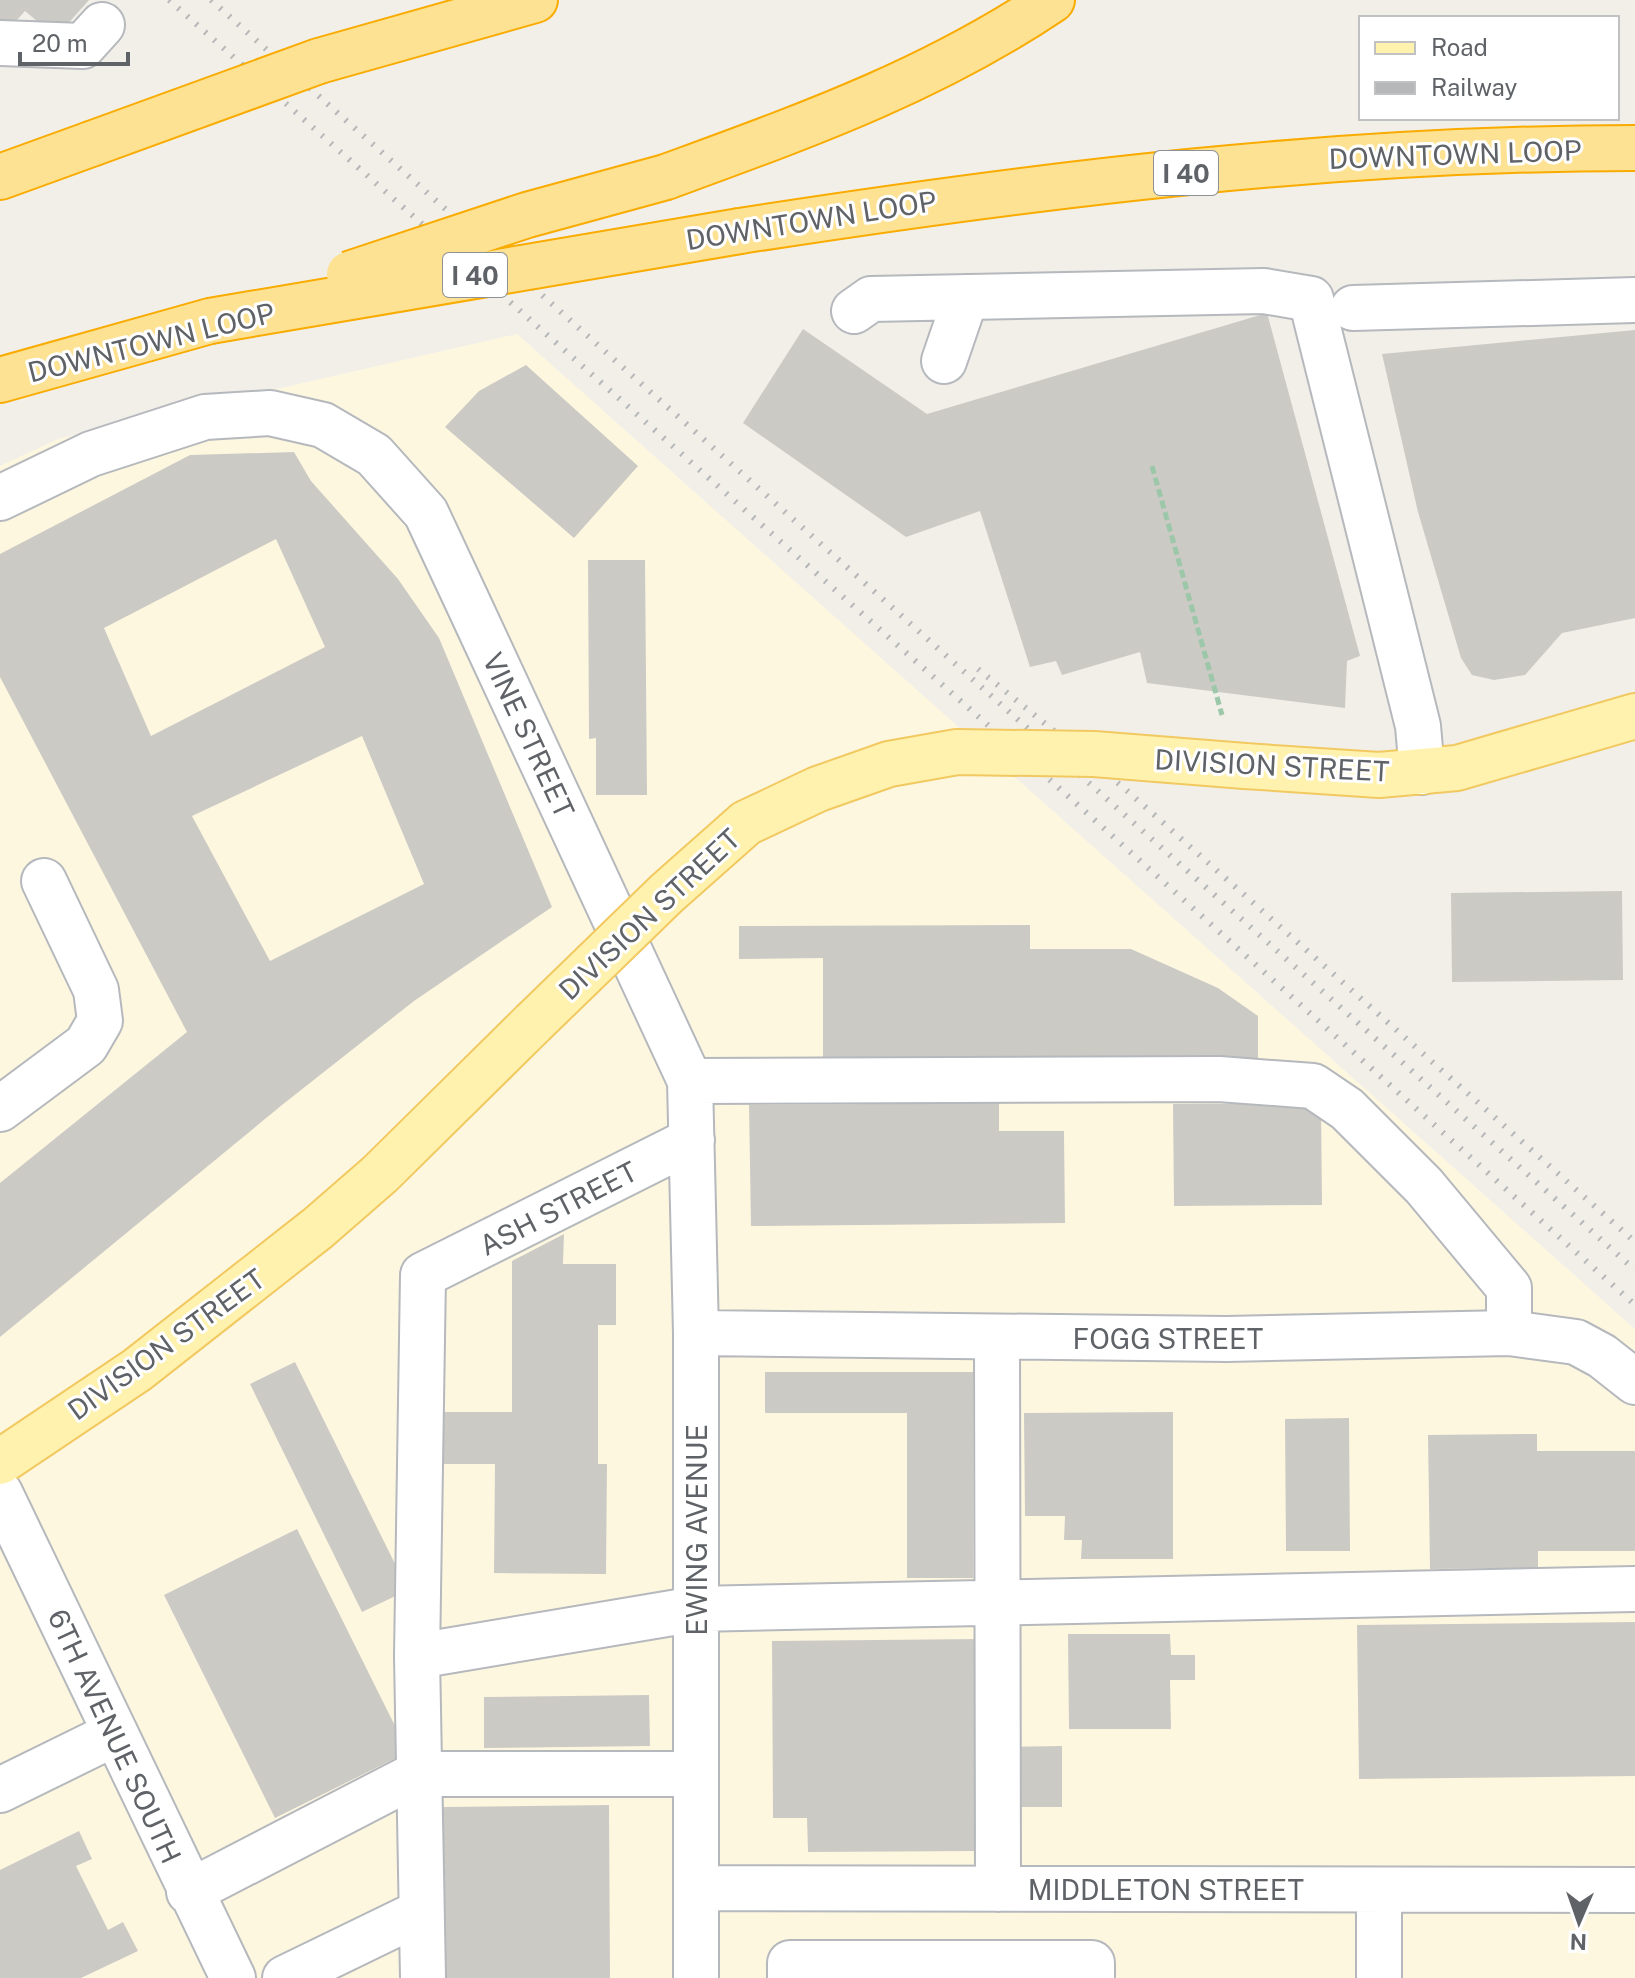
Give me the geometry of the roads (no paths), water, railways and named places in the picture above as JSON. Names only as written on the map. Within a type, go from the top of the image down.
[{"type":"highway","points":[[319,61],[434,0]]},
{"type":"highway","points":[[0,177],[319,61],[535,0]]},
{"type":"highway","points":[[210,321],[527,215],[666,177],[840,114],[989,42],[1052,0]]},
{"type":"highway","name":"DOWNTOWN LOOP","points":[[0,380],[210,321],[934,200],[1335,158],[1635,148]]},
{"type":"main road","name":"DIVISION STREET","points":[[0,1462],[137,1370],[318,1228],[380,1174],[667,893],[746,823],[818,789],[889,764],[957,752],[1094,754],[1379,775],[1422,772],[1457,768],[1635,716]]},
{"type":"street","points":[[0,43],[83,46],[102,25]]},
{"type":"street","points":[[854,311],[871,299],[1264,291],[1311,299],[1418,726],[1422,772]]},
{"type":"street","points":[[944,361],[966,297]]},
{"type":"street","points":[[1353,308],[1635,300]]},
{"type":"street","name":"VINE STREET","points":[[0,498],[91,454],[205,417],[270,413],[323,425],[374,455],[426,513],[690,1081]]},
{"type":"street","points":[[0,1109],[86,1045],[100,1021],[96,990],[44,881]]},
{"type":"street","points":[[690,1081],[1219,1079],[1292,1081],[1313,1086],[1347,1109],[1424,1186],[1509,1288],[1509,1333]]},
{"type":"street","name":"EWING AVENUE","points":[[690,1081],[696,1333],[696,1978]]},
{"type":"street","name":"ASH STREET","points":[[417,1656],[423,1275],[692,1140]]},
{"type":"street","name":"FOGG STREET","points":[[696,1333],[1374,1338],[1509,1333],[1576,1342],[1632,1379]]},
{"type":"street","points":[[997,1337],[998,1889]]},
{"type":"street","name":"6TH AVENUE SOUTH","points":[[0,1493],[189,1892],[233,1978]]},
{"type":"street","points":[[423,1978],[417,1656],[696,1609],[1635,1589]]},
{"type":"street","points":[[0,1790],[114,1734]]},
{"type":"street","points":[[189,1892],[417,1774],[696,1774]]},
{"type":"street","name":"MIDDLETON STREET","points":[[696,1888],[1635,1890]]},
{"type":"street","points":[[1379,1890],[1379,1978]]},
{"type":"street","points":[[285,1978],[421,1912]]},
{"type":"street","points":[[790,1978],[790,1963],[1092,1963],[1092,1978]]},
{"type":"railway","points":[[169,0],[1069,797],[1635,1305]]},
{"type":"railway","points":[[211,0],[1635,1270]]},
{"type":"railway","points":[[978,669],[1124,788],[1635,1242]]}]
